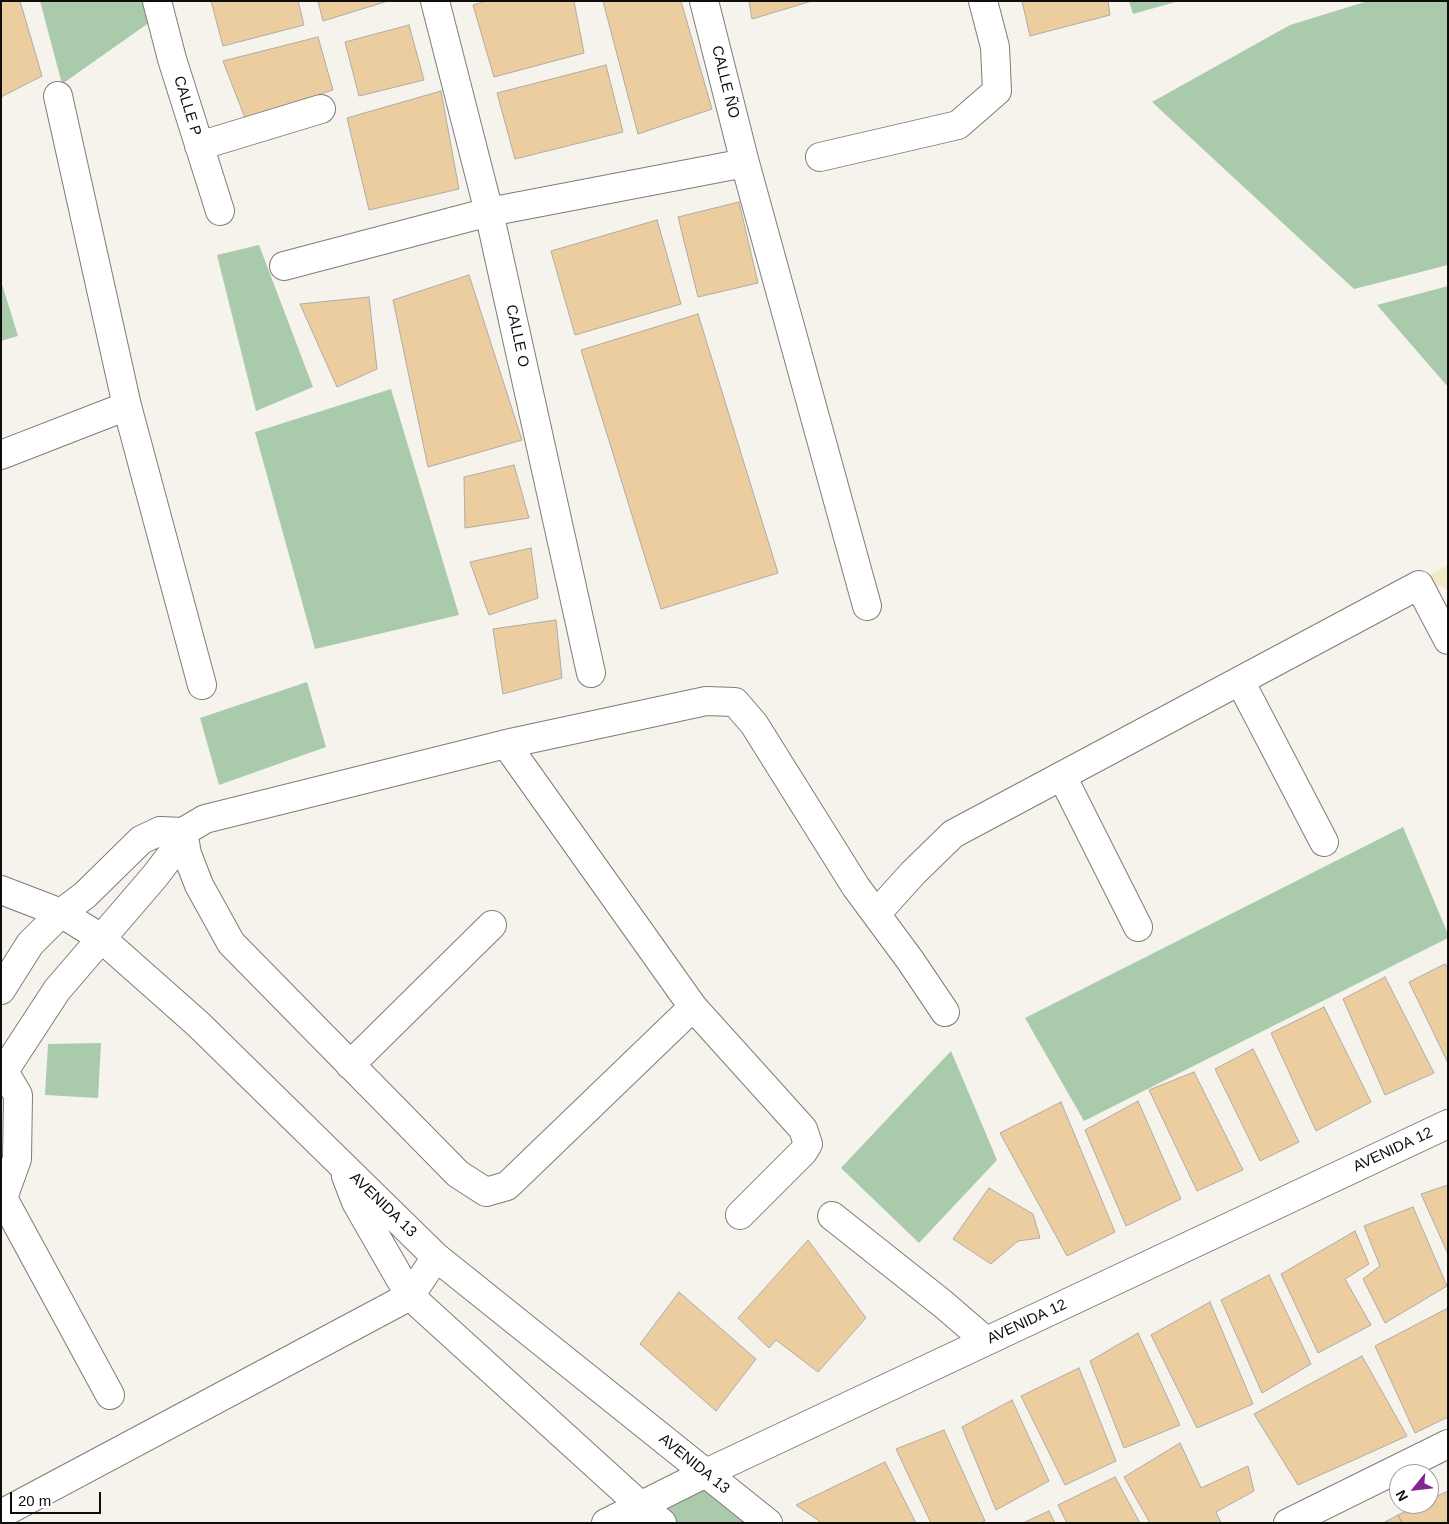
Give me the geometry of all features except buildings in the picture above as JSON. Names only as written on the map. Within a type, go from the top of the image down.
[{"type":"street","name":"CALLE P","points":[[157,1],[172,59],[220,211]]},
{"type":"street","name":"CALLE O","points":[[435,1],[490,212],[590,673]]},
{"type":"street","name":"CALLE ÑO","points":[[704,1],[745,163],[867,606]]},
{"type":"street","points":[[820,156],[958,125],[997,91],[995,47],[983,1]]},
{"type":"street","points":[[58,96],[127,406],[202,685]]},
{"type":"street","points":[[200,146],[320,109]]},
{"type":"street","points":[[284,266],[490,212],[745,163]]},
{"type":"street","points":[[1,456],[127,406]]},
{"type":"street","points":[[876,914],[913,873],[953,834],[1419,585],[1448,594]]},
{"type":"street","points":[[1419,585],[1448,640]]},
{"type":"street","points":[[1240,681],[1324,842]]},
{"type":"street","points":[[110,1395],[2,1198],[17,1159],[18,1096],[3,1070],[57,990],[155,876],[171,855],[183,832],[205,819],[506,744],[706,700],[735,702],[754,724],[856,887],[910,960],[945,1012]]},
{"type":"street","points":[[506,744],[693,1007],[803,1129],[808,1144],[803,1152],[740,1215]]},
{"type":"street","points":[[1062,776],[1138,927]]},
{"type":"street","points":[[1,990],[30,944],[61,912],[85,895],[141,840],[160,831],[183,832]]},
{"type":"street","points":[[183,832],[188,854],[199,885],[231,943],[458,1174],[486,1192],[507,1186],[693,1007]]},
{"type":"street","name":"AVENIDA 13","points":[[1,890],[61,912],[101,938],[198,1024],[436,1257],[768,1523]]},
{"type":"street","points":[[350,1065],[492,925]]},
{"type":"street","name":"AVENIDA 12","points":[[606,1523],[706,1473],[1448,1124]]},
{"type":"street","points":[[342,1165],[356,1202],[410,1296],[662,1523]]},
{"type":"street","points":[[832,1216],[943,1304],[986,1341]]},
{"type":"street","points":[[1,1514],[410,1296],[436,1257]]},
{"type":"street","points":[[1288,1523],[1448,1444]]},
{"type":"green space","points":[[40,1],[144,1],[150,22],[62,84]]},
{"type":"green space","points":[[1129,1],[1179,1],[1133,14]]},
{"type":"green space","points":[[1368,1],[1448,1],[1448,265],[1354,289],[1152,102],[1290,25]]},
{"type":"green space","points":[[259,245],[313,387],[256,411],[217,255]]},
{"type":"green space","points":[[1,281],[18,336],[1,341]]},
{"type":"green space","points":[[1448,286],[1448,387],[1377,305]]},
{"type":"green space","points":[[391,389],[459,615],[315,649],[255,432]]},
{"type":"green space","points":[[307,682],[326,747],[219,785],[200,718]]},
{"type":"green space","points":[[1403,827],[1448,934],[1448,938],[1084,1121],[1025,1018]]},
{"type":"green space","points":[[101,1043],[98,1098],[45,1095],[48,1044]]},
{"type":"green space","points":[[951,1051],[997,1160],[919,1243],[841,1168]]},
{"type":"green space","points":[[705,1479],[758,1523],[669,1523],[649,1507]]},
{"type":"sand","points":[[1448,565],[1448,589],[1421,580]]}]
